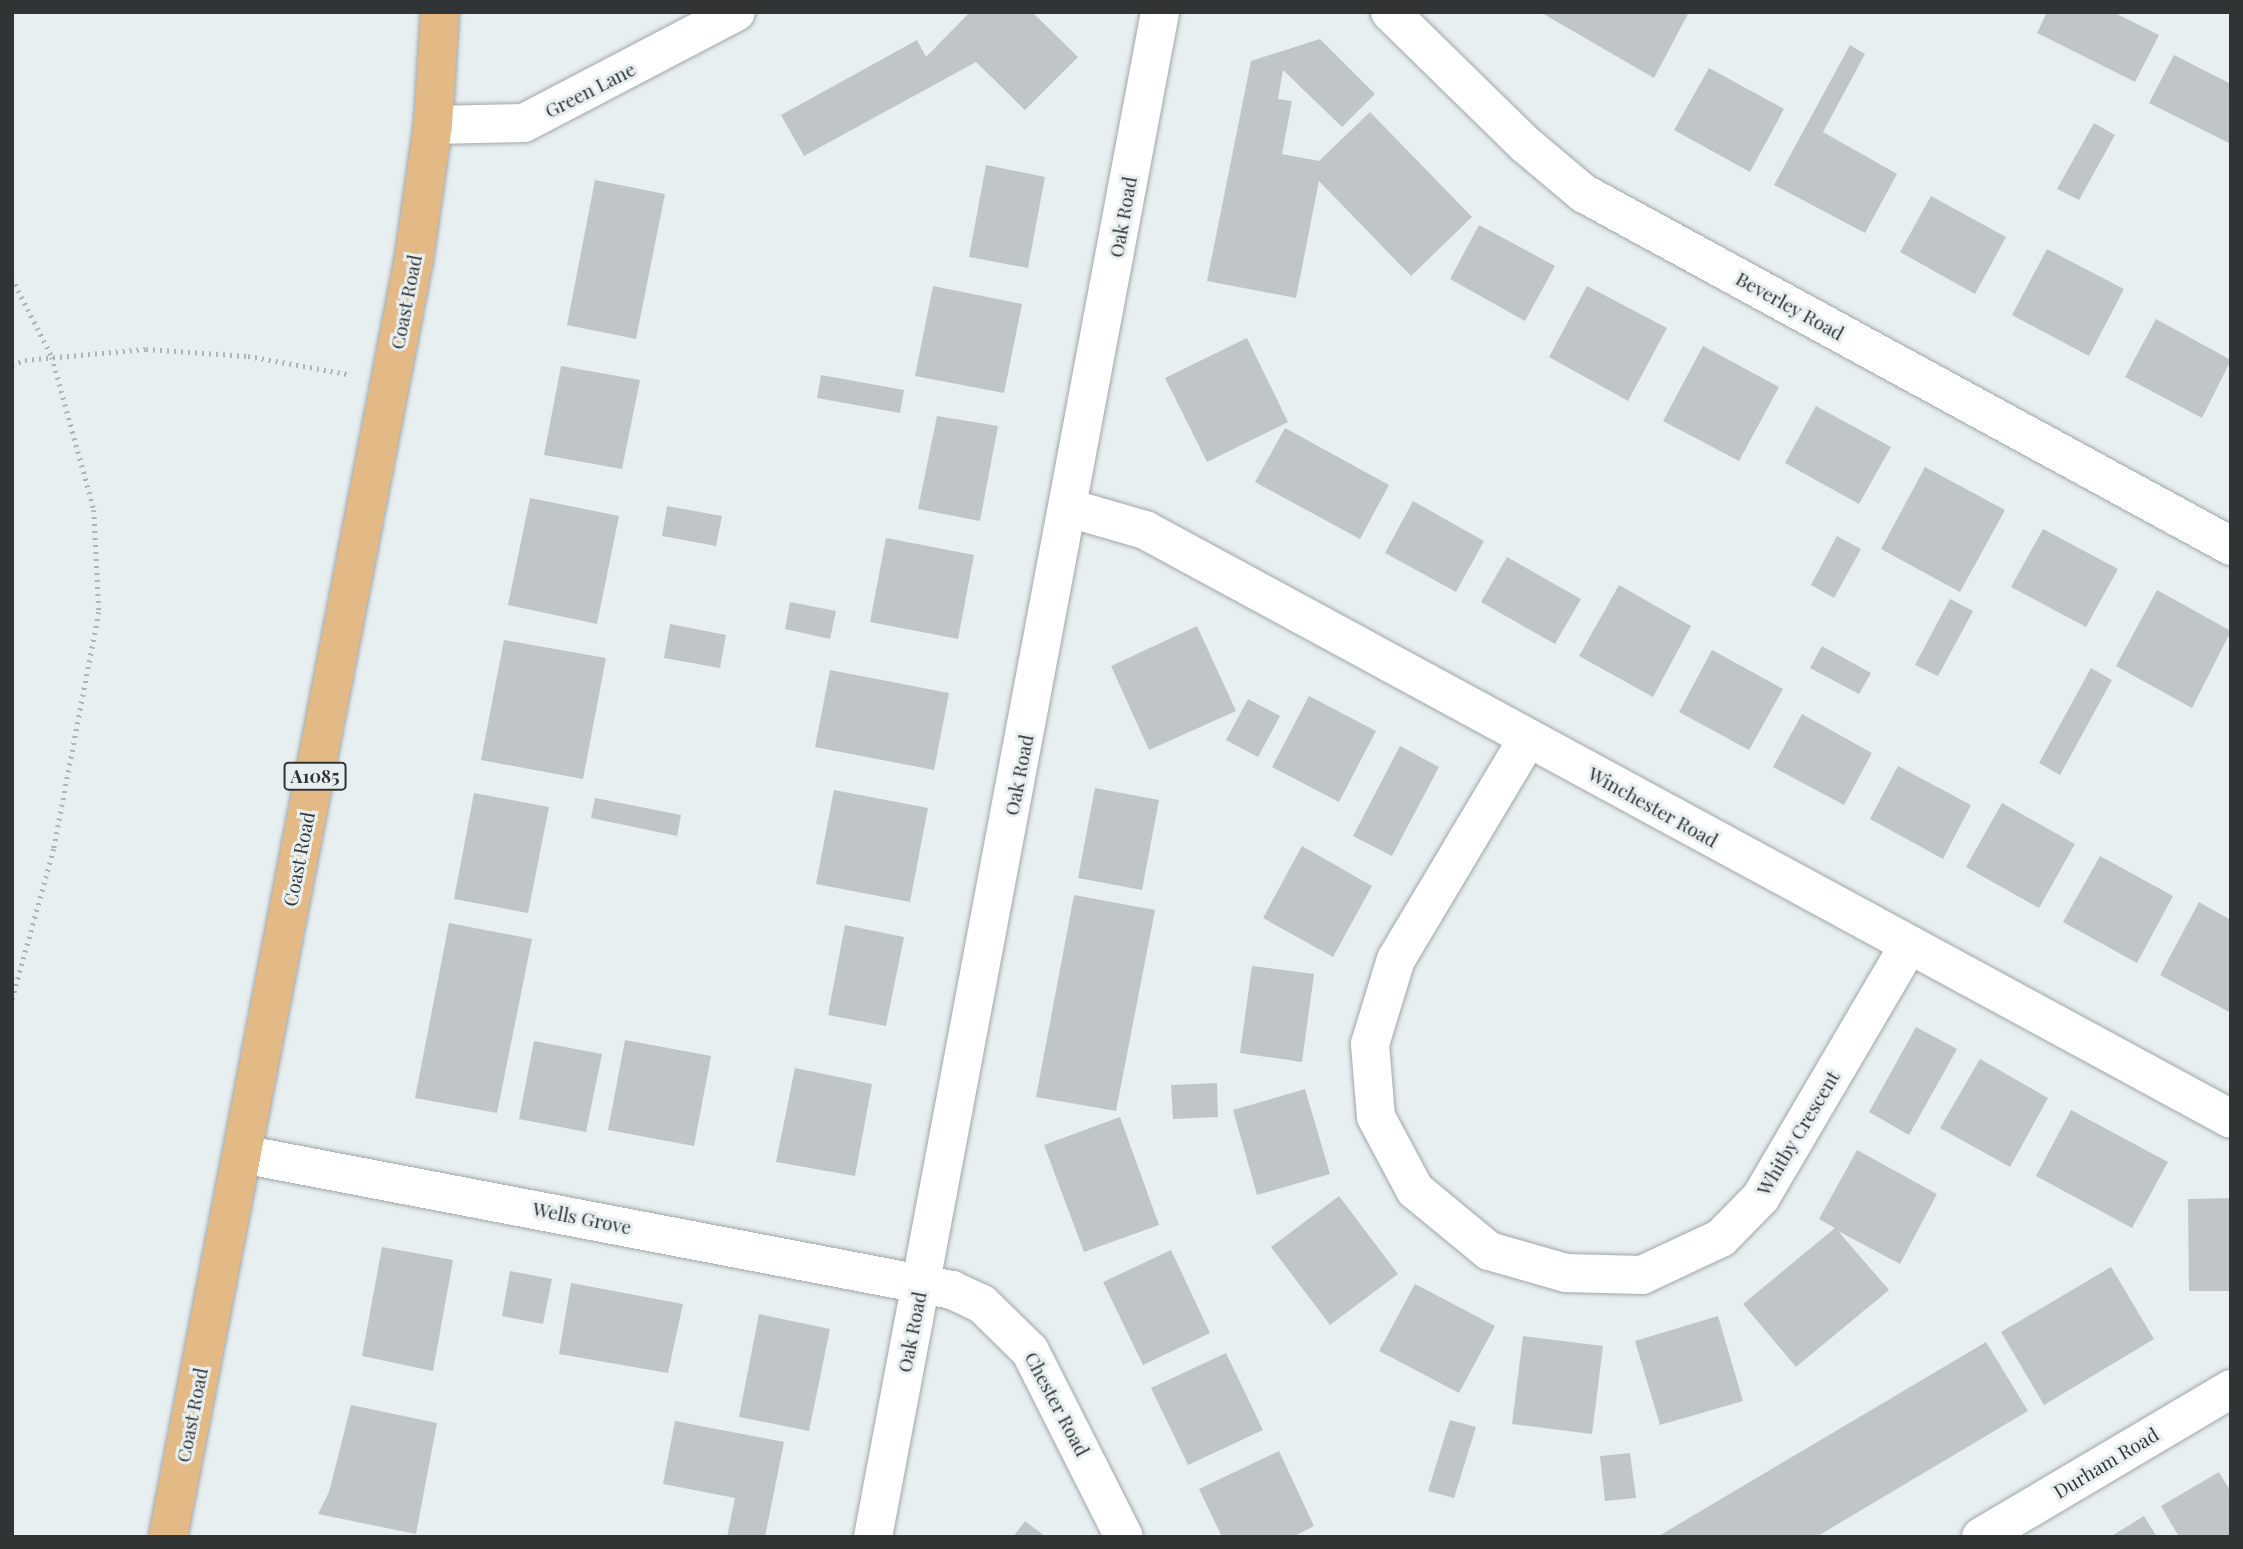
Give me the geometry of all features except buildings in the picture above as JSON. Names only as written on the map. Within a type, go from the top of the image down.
[{"type":"main road","name":"Coast Road","points":[[169,1537],[414,258],[433,125],[440,12]]},
{"type":"street","name":"Green Lane","points":[[433,125],[524,123],[736,12]]},
{"type":"street","name":"Oak Road","points":[[873,1537],[1069,508],[1160,12]]},
{"type":"street","name":"Beverley Road","points":[[1390,12],[1526,145],[1583,194],[2231,546]]},
{"type":"street","name":"Winchester Road","points":[[1069,508],[1145,530],[2231,1119]]},
{"type":"street","name":"Whitby Crescent","points":[[1528,738],[1396,959],[1370,1044],[1376,1117],[1415,1190],[1489,1251],[1566,1273],[1642,1275],[1721,1238],[1761,1197],[1908,946]]},
{"type":"street","name":"Wells Grove","points":[[242,1154],[922,1283]]},
{"type":"street","name":"Chester Road","points":[[922,1283],[982,1304],[1030,1351],[1124,1537]]},
{"type":"street","name":"Durham Road","points":[[1981,1537],[2231,1389]]},
{"type":"path","points":[[12,278],[52,357],[94,510],[99,612],[54,849],[12,1000]]},
{"type":"path","points":[[12,365],[52,357],[146,349],[248,356],[356,376]]}]
